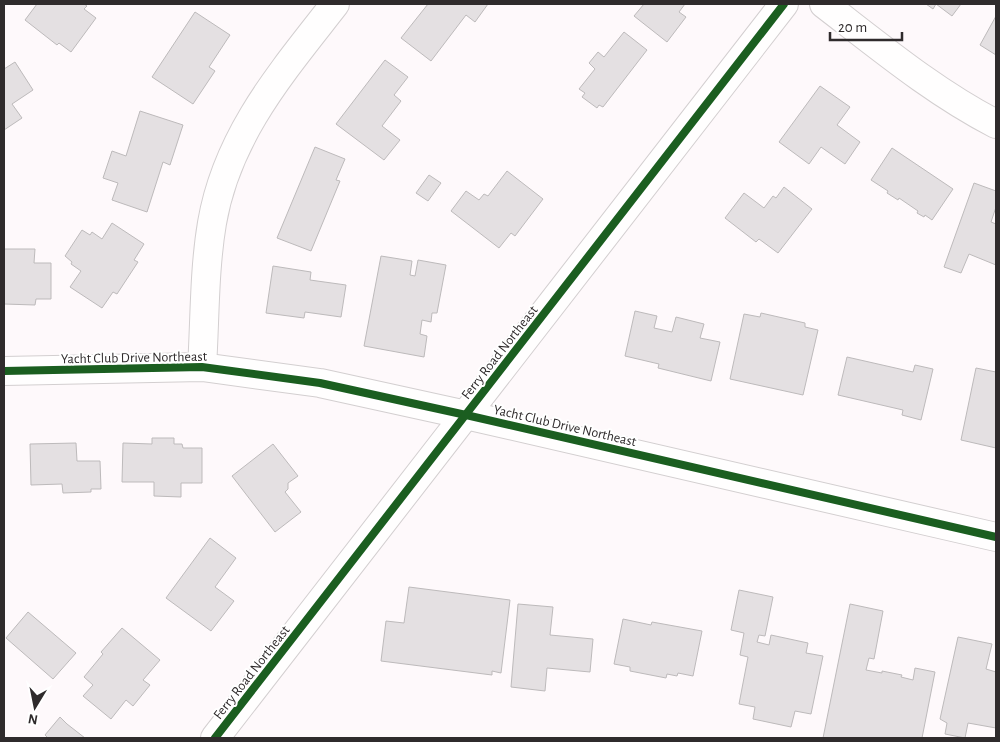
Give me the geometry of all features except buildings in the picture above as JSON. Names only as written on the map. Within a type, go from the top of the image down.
[{"type":"street","points":[[202,367],[212,223],[224,177],[237,144],[259,105],[335,4]]},
{"type":"street","name":"Ferry Road Northeast","points":[[216,738],[784,4]]},
{"type":"street","points":[[824,4],[922,80],[974,113],[996,124]]},
{"type":"street","name":"Yacht Club Drive Northeast","points":[[4,371],[202,367],[320,383],[466,414],[996,537]]},
{"type":"cycle path","points":[[215,738],[784,4]]},
{"type":"cycle path","points":[[4,371],[202,367],[320,383],[996,537]]}]
